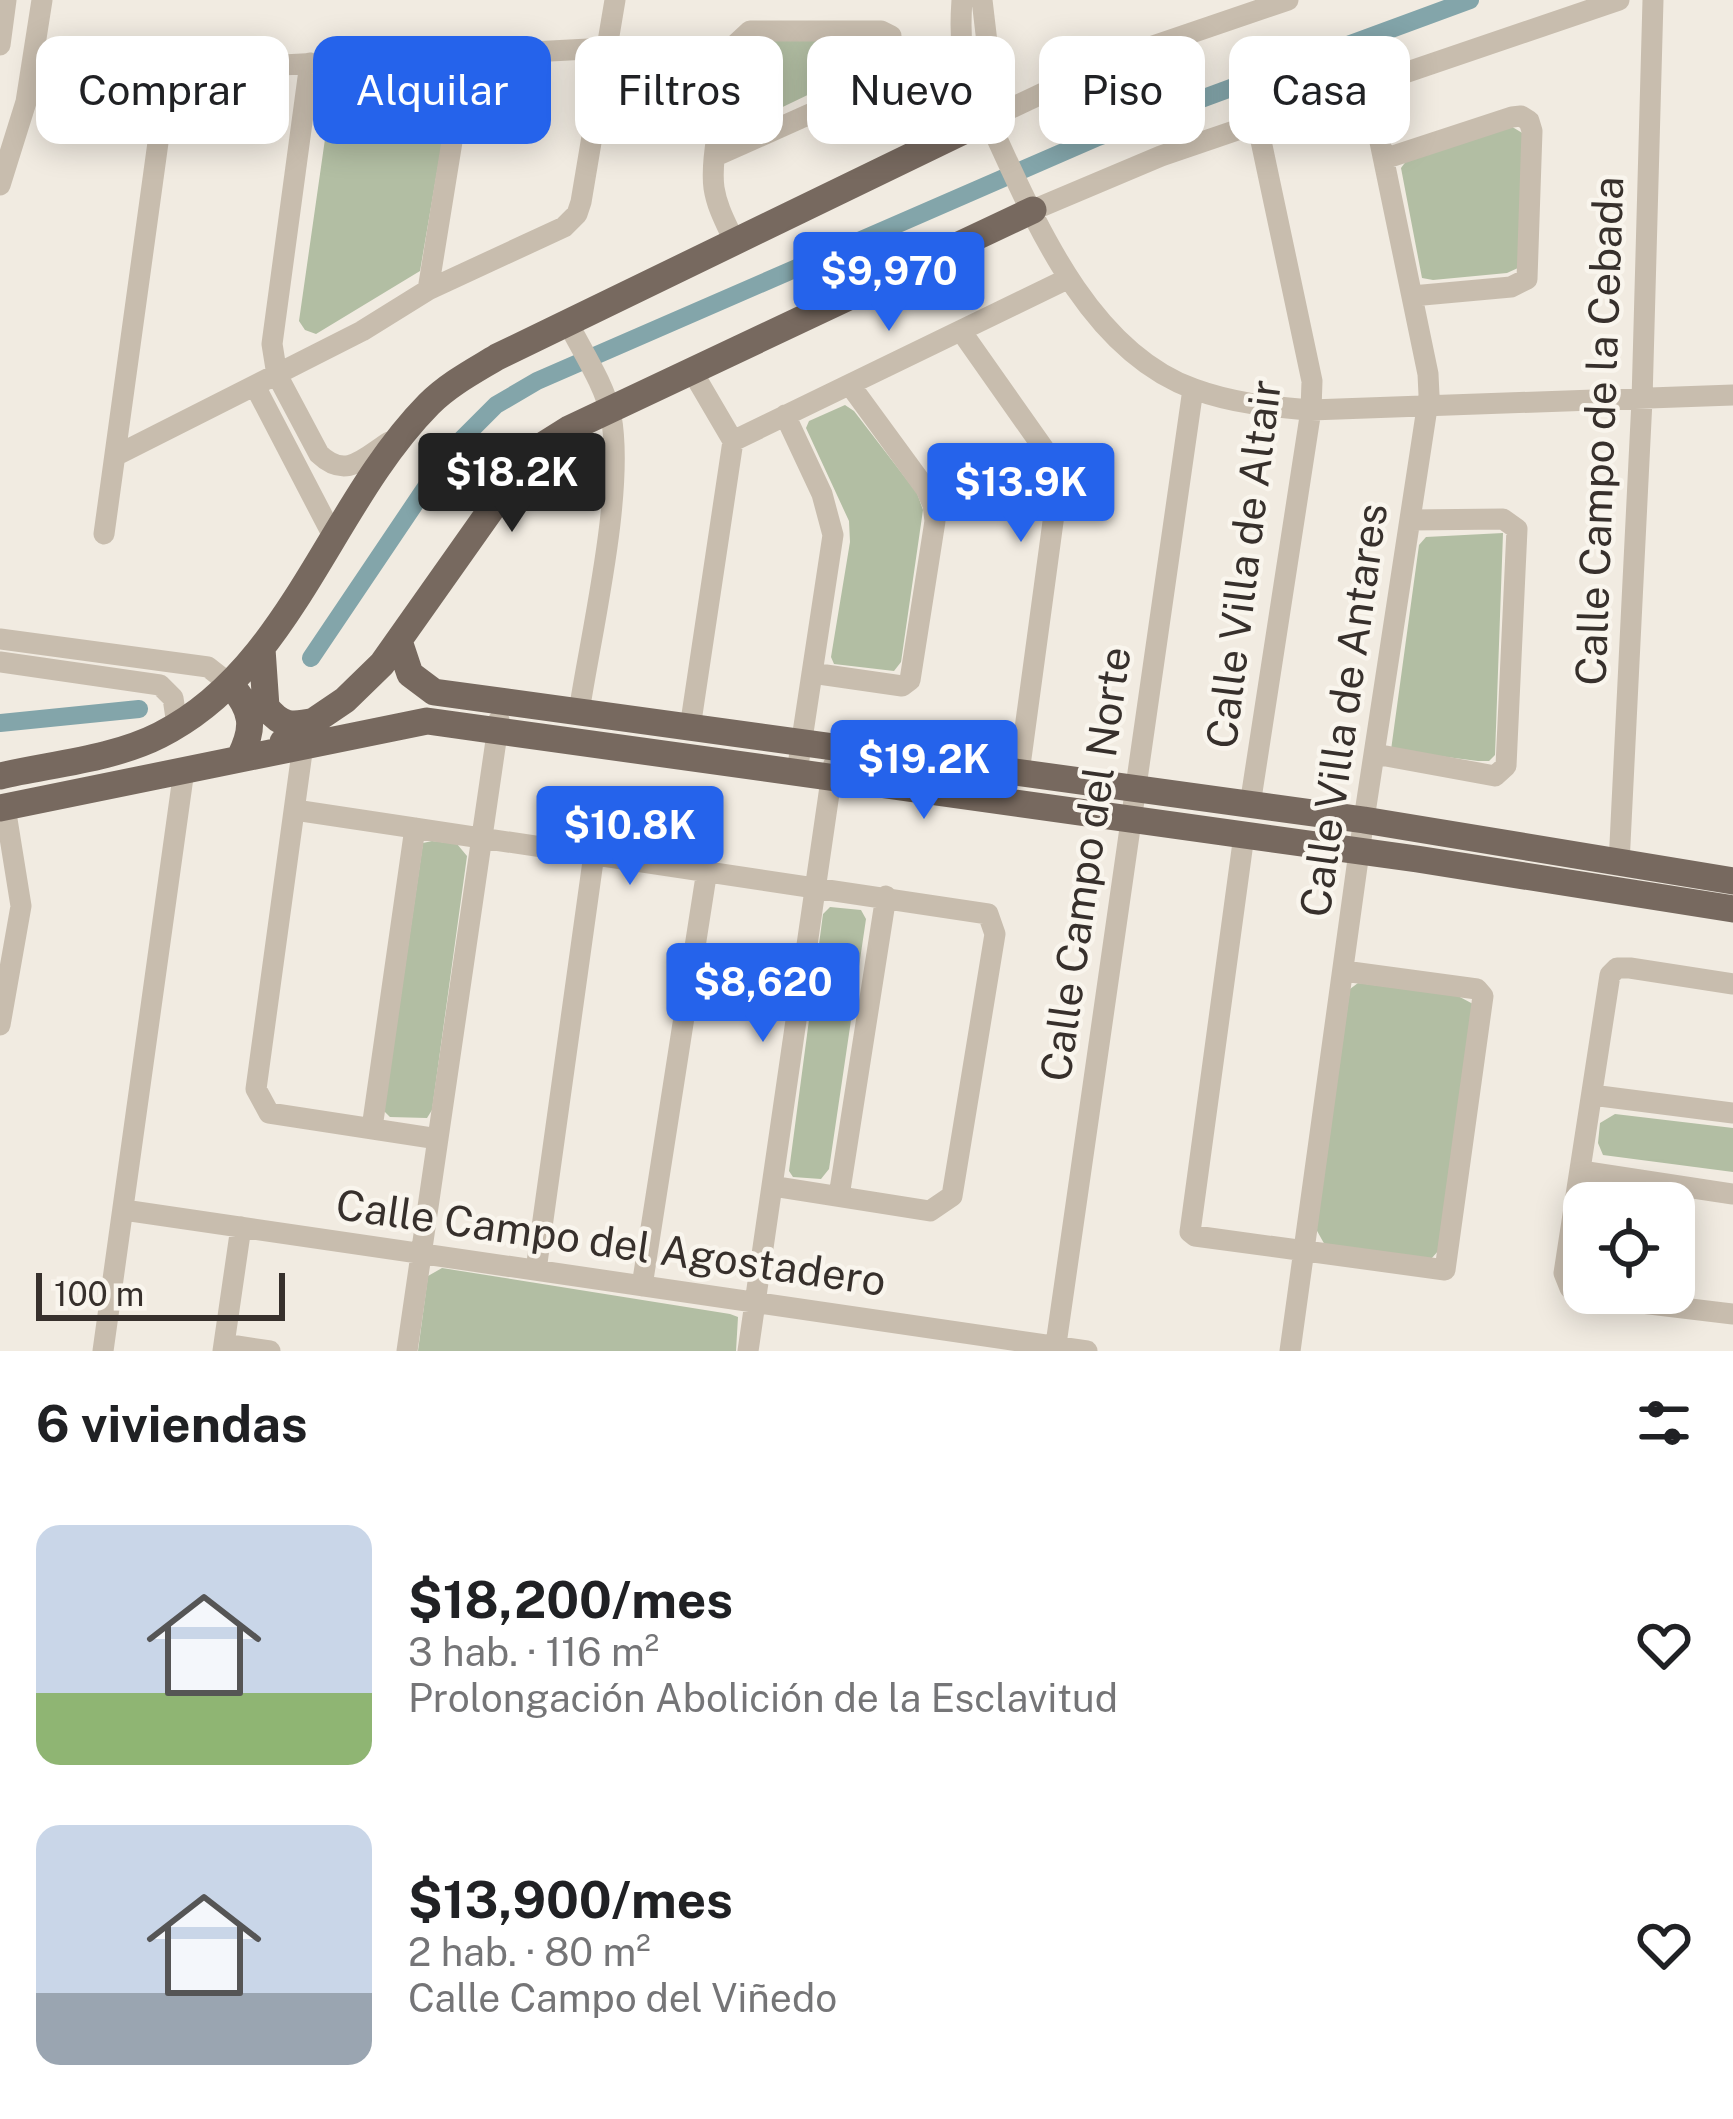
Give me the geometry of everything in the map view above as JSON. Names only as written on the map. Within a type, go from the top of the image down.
[{"type":"main road","points":[[0,776],[128,748],[177,725],[231,685],[262,649],[332,534],[405,433],[430,402],[456,382],[497,357],[573,333],[617,298],[937,144]]},
{"type":"main road","points":[[3,807],[270,751],[310,732],[364,683],[399,641],[518,470],[604,399],[692,371],[1033,210]]},
{"type":"main road","points":[[399,641],[410,674],[419,685],[500,716],[796,772],[1733,909]]},
{"type":"main road","points":[[262,649],[266,707],[274,718],[310,732],[579,712],[1364,820],[1733,881]]},
{"type":"main road","points":[[231,685],[246,705],[252,724],[240,758]]},
{"type":"street","points":[[0,46],[6,0]]},
{"type":"street","points":[[0,185],[26,102],[42,0]]},
{"type":"street","points":[[610,36],[615,0]]},
{"type":"street","points":[[962,0],[963,36]]},
{"type":"street","points":[[982,0],[986,36]]},
{"type":"street","points":[[1015,106],[1115,59],[1288,0]]},
{"type":"street","points":[[1410,70],[1618,0]]},
{"type":"street","name":"Calle Campo de la Cebada","points":[[1618,864],[1642,400],[1653,0]]},
{"type":"street","points":[[716,156],[879,83],[891,70],[891,36],[881,31],[743,34],[736,44],[716,156],[713,178],[735,243]]},
{"type":"street","points":[[310,63],[272,344],[277,374],[328,463],[350,468],[405,433]]},
{"type":"street","points":[[289,64],[313,63]]},
{"type":"street","points":[[1384,159],[1513,117],[1529,121],[1532,131],[1527,279],[1511,287],[1412,296]]},
{"type":"street","points":[[1033,210],[1229,132]]},
{"type":"street","points":[[104,534],[158,144]]},
{"type":"street","points":[[428,290],[452,144]]},
{"type":"street","points":[[115,456],[362,331],[428,290],[563,227],[577,214],[590,144]]},
{"type":"street","points":[[1000,144],[1092,314],[1159,372],[1193,389],[1259,406],[1311,410],[1733,395]]},
{"type":"street","name":"Calle Villa de Altair","points":[[1250,805],[1312,381],[1262,144]]},
{"type":"street","name":"Calle Villa de Antares","points":[[1290,1351],[1359,851],[1428,406],[1428,374],[1381,144]]},
{"type":"street","points":[[733,441],[1069,278]]},
{"type":"street","points":[[961,331],[1039,437],[1054,476],[1054,507],[1018,773]]},
{"type":"street","points":[[573,333],[604,399],[614,441],[607,530],[579,712]]},
{"type":"street","points":[[690,728],[733,441],[692,371]]},
{"type":"street","points":[[812,673],[902,686],[910,680],[934,521],[926,489],[850,385]]},
{"type":"street","points":[[255,386],[332,534]]},
{"type":"street","name":"Calle Campo del Norte","points":[[1056,1349],[1193,389]]},
{"type":"street","points":[[785,416],[822,494],[833,535],[796,772]]},
{"type":"street","points":[[1375,754],[1495,776],[1506,766],[1516,529],[1503,519],[1411,520]]},
{"type":"street","points":[[0,639],[208,667],[231,685]]},
{"type":"street","points":[[0,662],[160,686],[173,698],[177,725]]},
{"type":"street","points":[[407,1351],[500,716]]},
{"type":"street","points":[[310,732],[256,1089],[269,1113],[438,1139]]},
{"type":"street","points":[[748,1351],[836,748]]},
{"type":"street","points":[[103,1351],[192,768]]},
{"type":"street","points":[[1,1014],[21,906],[3,807]]},
{"type":"street","points":[[295,810],[981,910],[995,928],[955,1188],[946,1203],[930,1210],[772,1186]]},
{"type":"street","points":[[372,1128],[415,828]]},
{"type":"street","points":[[1244,835],[1190,1230],[1195,1236],[1443,1270],[1449,1265],[1483,996],[1477,989],[1344,971]]},
{"type":"street","points":[[536,1270],[594,854]]},
{"type":"street","points":[[642,1286],[706,870]]},
{"type":"street","points":[[839,1196],[886,896]]},
{"type":"street","points":[[1733,984],[1630,968],[1613,970],[1607,983],[1564,1273],[1570,1288],[1582,1296],[1733,1314]]},
{"type":"street","points":[[1592,1095],[1733,1113]]},
{"type":"street","points":[[1581,1171],[1733,1194]]},
{"type":"street","name":"Calle Campo del Agostadero","points":[[124,1210],[1087,1351]]},
{"type":"street","points":[[241,1227],[224,1348],[270,1351]]},
{"type":"green space","points":[[783,39],[807,39],[807,95],[783,107]]},
{"type":"green space","points":[[1509,125],[1524,134],[1518,268],[1507,273],[1422,278],[1401,168],[1407,160]]},
{"type":"green space","points":[[324,144],[442,144],[420,271],[316,334],[299,321]]},
{"type":"green space","points":[[845,405],[917,493],[923,510],[901,662],[894,671],[834,664],[831,657],[850,542],[849,521],[806,428],[809,421]]},
{"type":"green space","points":[[1503,533],[1495,755],[1489,761],[1478,761],[1391,750],[1419,545],[1426,537]]},
{"type":"green space","points":[[423,843],[457,844],[467,856],[432,1110],[427,1118],[390,1117],[384,1111]]},
{"type":"green space","points":[[830,907],[861,910],[866,919],[829,1169],[821,1179],[793,1177],[789,1171],[823,914]]},
{"type":"green space","points":[[1358,983],[1458,996],[1473,1004],[1439,1250],[1431,1259],[1326,1247],[1316,1229],[1350,989]]},
{"type":"green space","points":[[1615,1114],[1733,1128],[1733,1172],[1603,1155],[1598,1143],[1600,1123]]},
{"type":"green space","points":[[442,1268],[730,1314],[738,1317],[736,1351],[418,1351],[428,1276]]},
{"type":"waterway","points":[[311,658],[451,450],[496,405],[537,381],[1098,137],[1470,0]]},
{"type":"waterway","points":[[0,723],[139,709]]}]
